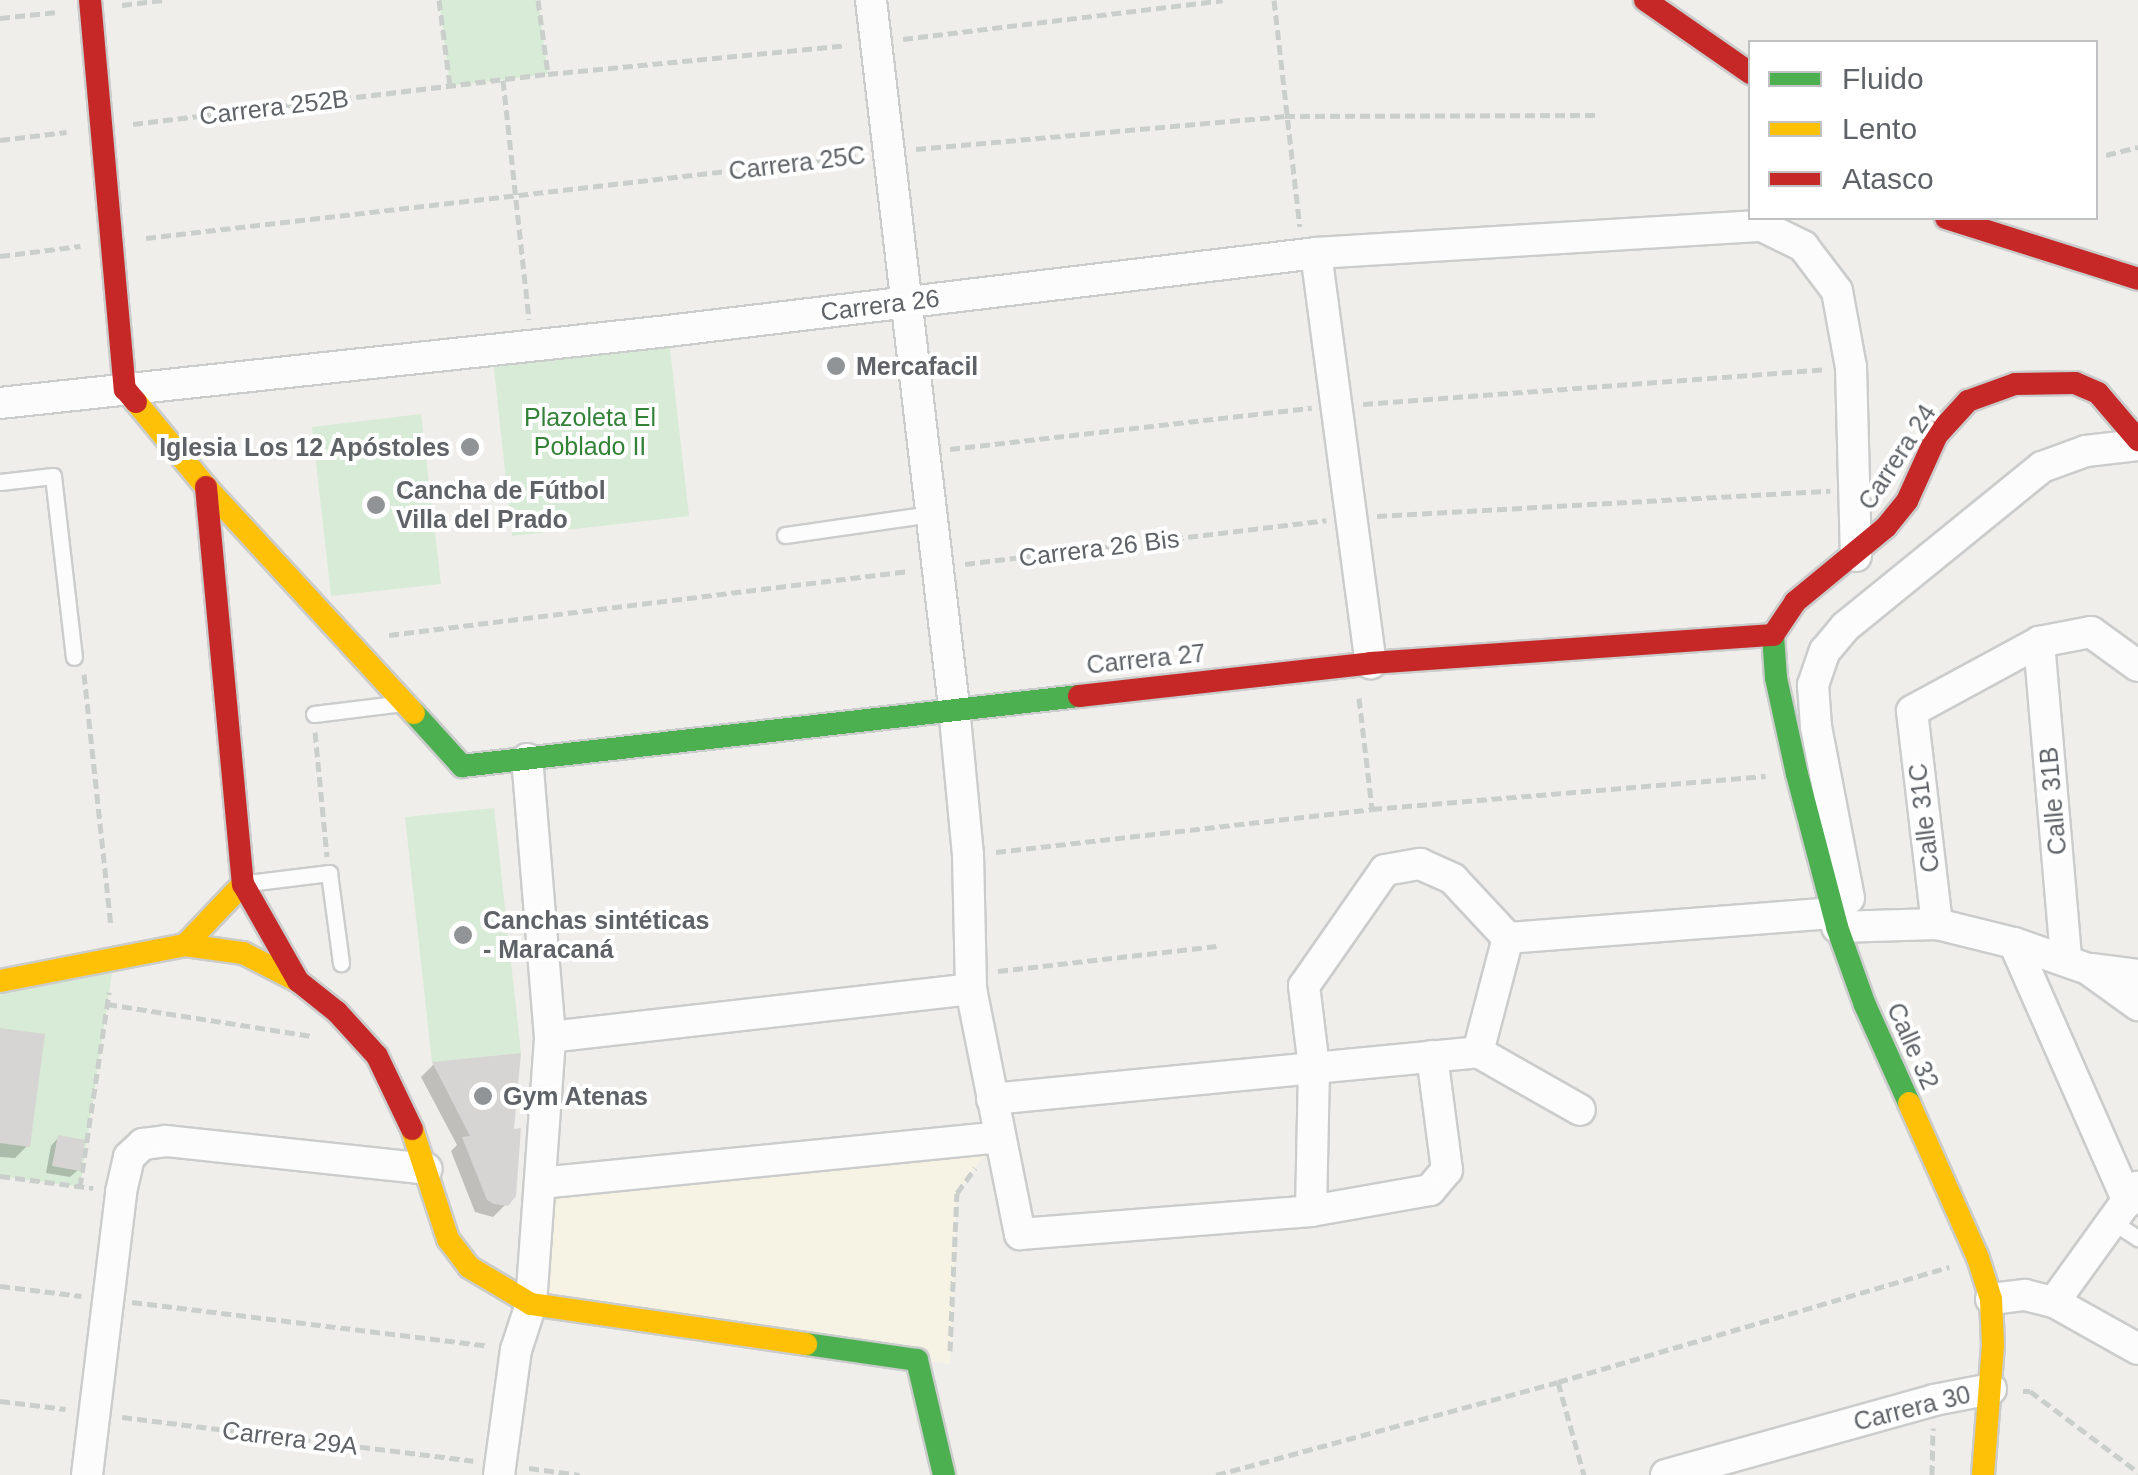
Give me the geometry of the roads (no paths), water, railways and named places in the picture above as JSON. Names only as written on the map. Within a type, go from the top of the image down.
[{"type":"main road","points":[[90,0],[125,389],[206,487],[405,703]]},
{"type":"main road","points":[[1645,0],[1748,72]]},
{"type":"main road","points":[[1952,220],[2138,278]]},
{"type":"main road","name":"Carrera 24","points":[[1773,635],[1795,602],[1856,556],[1907,501],[1937,434],[1968,401],[2015,384],[2075,383],[2098,392],[2138,442]]},
{"type":"main road","points":[[206,487],[244,884],[298,980]]},
{"type":"main road","points":[[1773,635],[1776,678],[1797,774],[1842,921]]},
{"type":"main road","name":"Carrera 27","points":[[405,703],[462,766],[954,707],[1363,664],[1773,635]]},
{"type":"main road","points":[[185,945],[244,884]]},
{"type":"main road","points":[[0,982],[185,945],[243,953],[298,980],[377,1056],[427,1169],[448,1239],[469,1267],[531,1304],[917,1360],[944,1475]]},
{"type":"main road","name":"Calle 32","points":[[1864,1005],[1978,1258],[1992,1299],[1991,1389],[1984,1475]]},
{"type":"street","points":[[871,0],[954,707],[968,855],[971,981],[998,1137],[1020,1234],[1311,1211],[1430,1190],[1448,1170],[1432,1056]]},
{"type":"street","name":"Carrera 26","points":[[0,403],[532,346],[1310,254],[1762,226],[1803,246],[1837,291],[1851,367],[1856,556]]},
{"type":"street","points":[[1310,254],[1351,517],[1363,664]]},
{"type":"street","points":[[1864,1005],[1842,921],[1816,726],[1813,685],[1824,651],[1845,627],[2042,467],[2086,451],[2138,442]]},
{"type":"street","points":[[2040,642],[2091,632],[2138,666]]},
{"type":"street","name":"Calle 31C","points":[[1937,924],[1912,710],[2040,642]]},
{"type":"street","name":"Calle 31B","points":[[2040,642],[2077,964]]},
{"type":"street","points":[[499,1470],[516,1350],[531,1304],[550,1036],[527,759]]},
{"type":"street","points":[[1311,1211],[1314,1066],[1304,986],[1385,870],[1420,864],[1453,879],[1508,938],[1842,921],[1937,924],[2077,964],[2138,975]]},
{"type":"street","points":[[1478,1052],[1508,938]]},
{"type":"street","points":[[2014,944],[2129,1212],[2054,1302]]},
{"type":"street","points":[[2077,964],[2138,1005]]},
{"type":"street","points":[[550,1036],[971,981]]},
{"type":"street","points":[[992,1099],[1478,1052],[1580,1110]]},
{"type":"street","points":[[540,1182],[998,1137]]},
{"type":"street","points":[[88,1475],[121,1192],[129,1157],[143,1144],[166,1140],[427,1169]]},
{"type":"street","points":[[1992,1299],[2025,1295],[2054,1302],[2138,1349]]},
{"type":"street","name":"Carrera 30","points":[[1666,1475],[1934,1400],[1991,1389]]},
{"type":"lane","points":[[0,482],[52,476],[78,657]]},
{"type":"lane","points":[[786,535],[930,514]]},
{"type":"lane","points":[[314,714],[405,703]]},
{"type":"lane","points":[[244,884],[329,874],[341,962]]},
{"type":"place","name":"Mercafacil","points":[[836,366]]},
{"type":"place","name":"Iglesia Los 12 Apóstoles","points":[[470,447]]},
{"type":"place","name":"Cancha de Fútbol Villa del Prado","points":[[376,505]]},
{"type":"place","name":"Canchas sintéticas - Maracaná","points":[[463,935]]},
{"type":"place","name":"Gym Atenas","points":[[483,1096]]},
{"type":"park label","name":"Plazoleta El Poblado II","points":[[590,432]]}]
